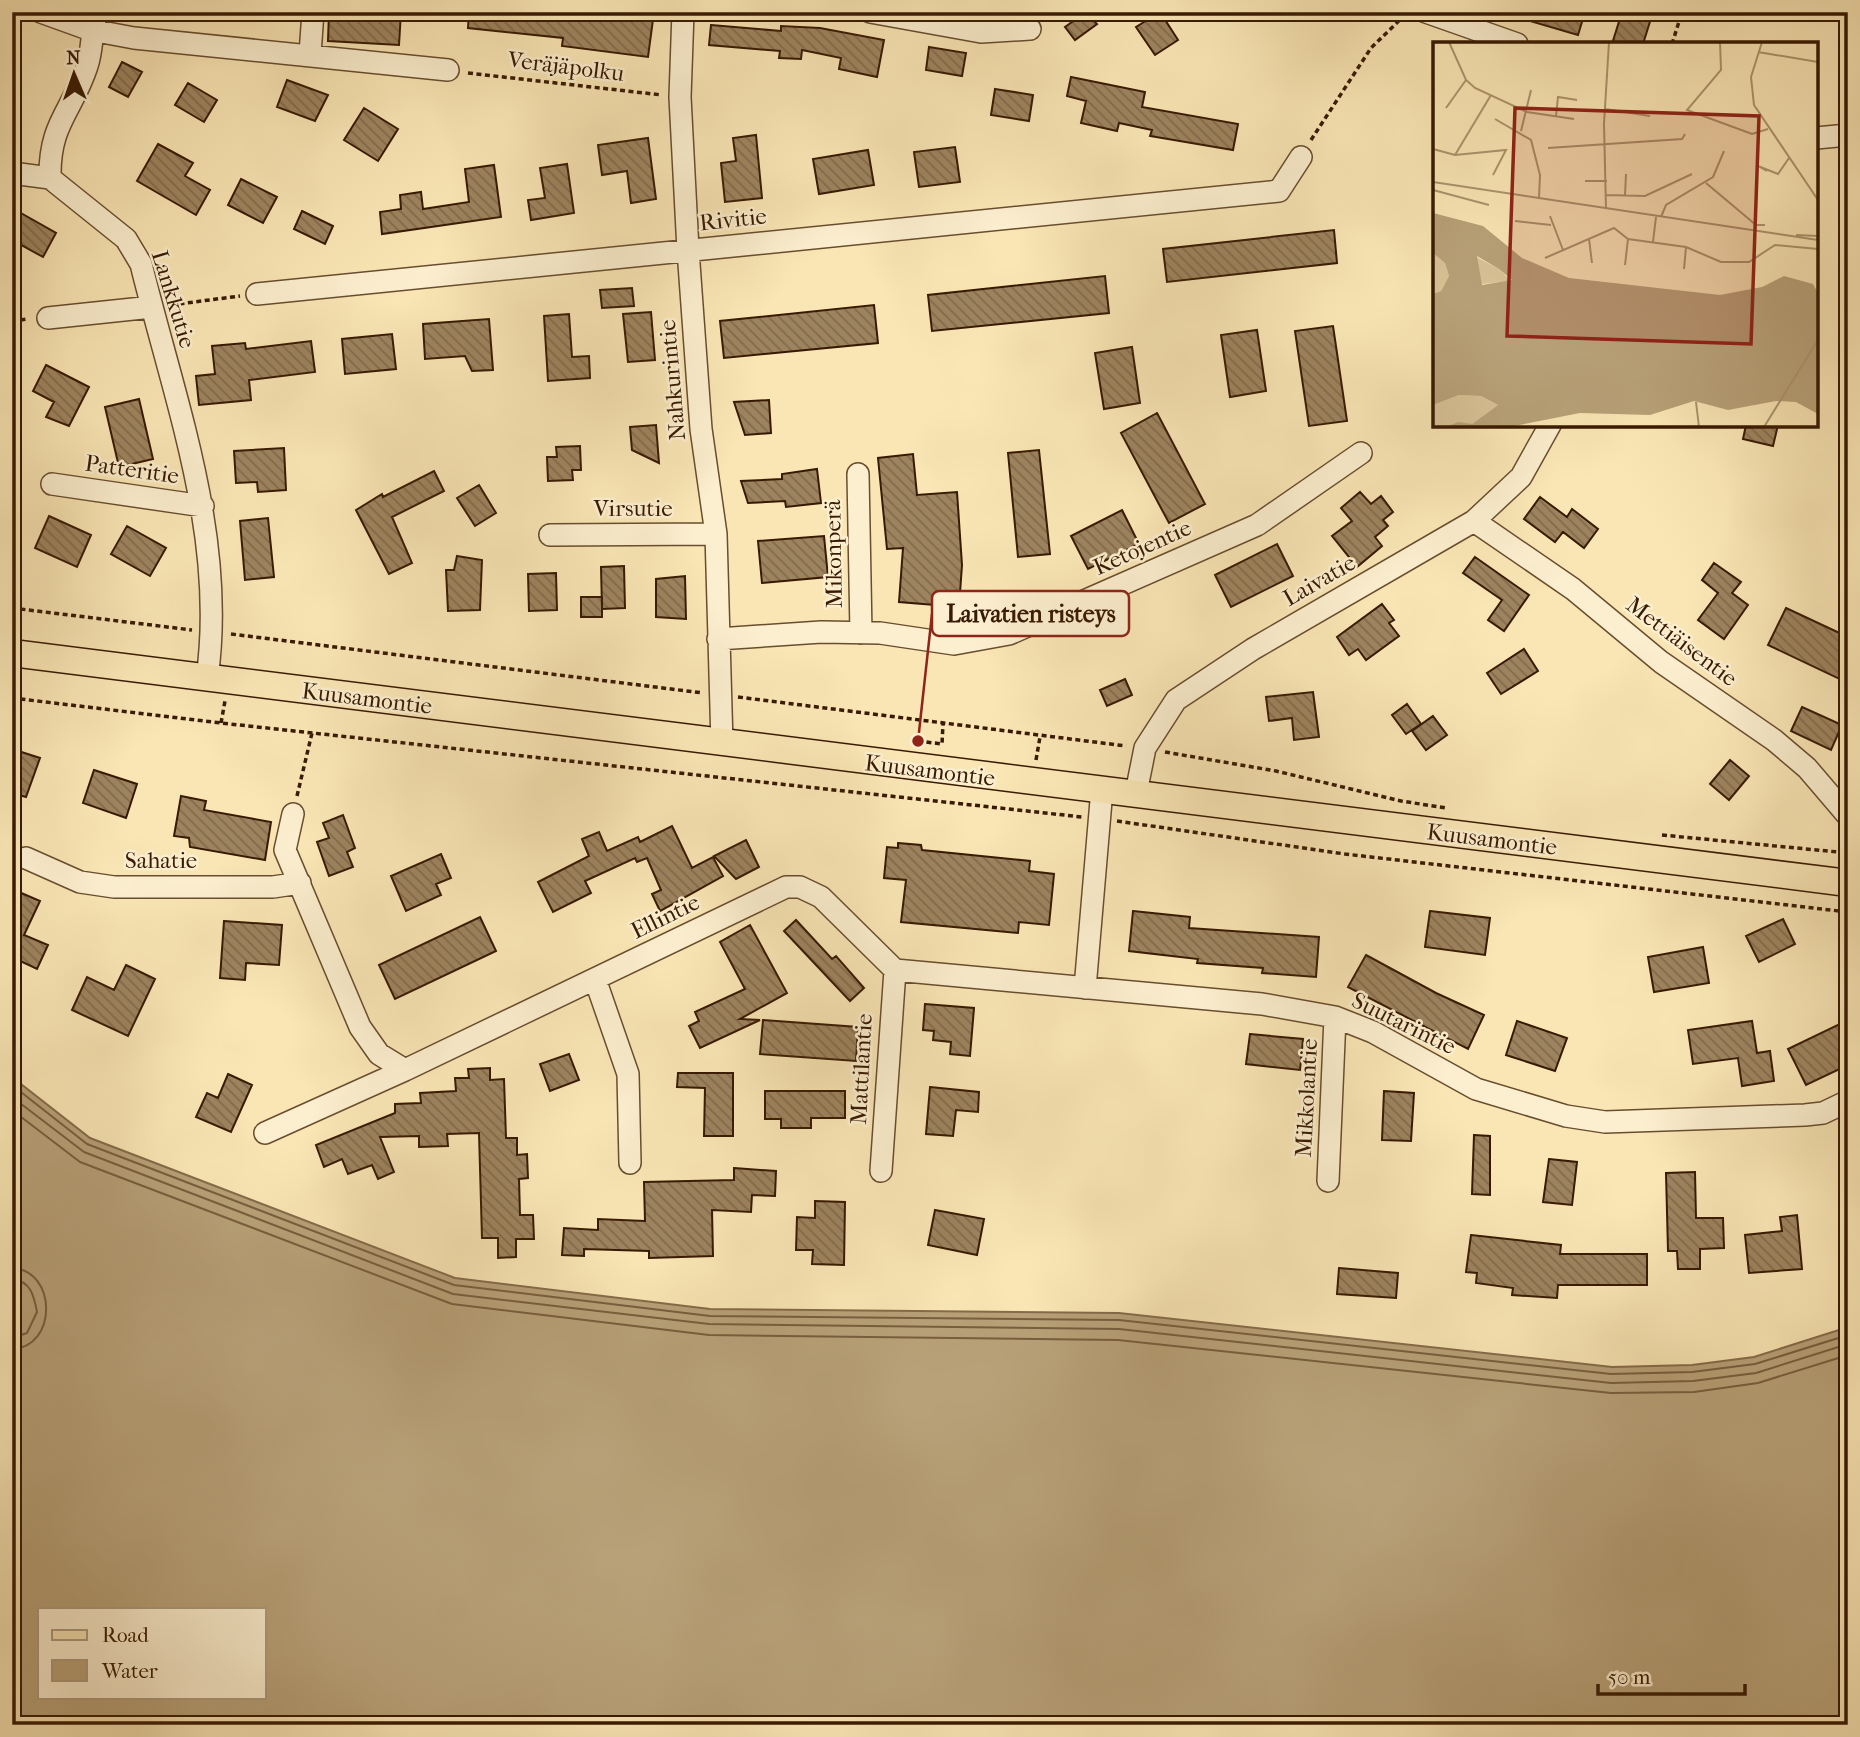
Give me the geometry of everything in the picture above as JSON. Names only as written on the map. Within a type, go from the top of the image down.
[{"type":"main road","name":"Kuusamontie","points":[[12,653],[1848,883]]},
{"type":"street","points":[[41,12],[94,21],[134,38],[448,70]]},
{"type":"street","points":[[310,54],[313,12]]},
{"type":"street","name":"Nahkurintie","points":[[683,12],[680,97],[688,250],[701,429],[716,534],[722,744]]},
{"type":"street","points":[[870,12],[981,32],[1030,29]]},
{"type":"street","points":[[1426,12],[1511,42]]},
{"type":"street","points":[[12,173],[50,178],[53,136],[88,65],[94,21]]},
{"type":"street","points":[[1818,138],[1848,135]]},
{"type":"street","name":"Rivitie","points":[[257,293],[1279,191],[1301,157]]},
{"type":"street","name":"Lankkutie","points":[[50,178],[126,239],[141,264],[203,506],[213,632],[207,678]]},
{"type":"street","points":[[48,317],[152,307]]},
{"type":"street","name":"Laivatie","points":[[1136,793],[1145,748],[1176,699],[1253,649],[1474,521],[1521,477],[1549,427]]},
{"type":"street","name":"Ketojentie","points":[[718,639],[860,633],[954,644],[1009,634],[1258,525],[1361,453]]},
{"type":"street","name":"Mikonperä","points":[[858,474],[860,633]]},
{"type":"street","name":"Patteritie","points":[[52,484],[203,506]]},
{"type":"street","name":"Mettiäisentie","points":[[1474,521],[1573,590],[1661,662],[1774,740],[1807,768],[1848,816]]},
{"type":"street","name":"Virsutie","points":[[550,535],[716,534]]},
{"type":"street","points":[[895,971],[1085,988],[1102,789]]},
{"type":"street","points":[[293,814],[285,850],[360,1027],[379,1054],[405,1070]]},
{"type":"street","name":"Sahatie","points":[[26,859],[80,883],[114,887],[274,887],[300,883]]},
{"type":"street","name":"Ellintie","points":[[265,1133],[405,1070],[786,887],[800,887],[821,897],[895,971]]},
{"type":"street","name":"Mattilantie","points":[[881,1171],[895,971]]},
{"type":"street","points":[[595,979],[628,1074],[630,1163]]},
{"type":"street","name":"Suutarintie","points":[[1085,988],[1262,1004],[1335,1017],[1373,1032],[1476,1089],[1566,1116],[1592,1120],[1804,1115],[1824,1113],[1848,1101]]},
{"type":"street","name":"Mikkolantie","points":[[1328,1181],[1335,1017]]},
{"type":"path","points":[[1301,157],[1371,48],[1408,12]]},
{"type":"path","points":[[1673,42],[1682,12]]},
{"type":"path","name":"Veräjäpolku","points":[[448,70],[680,97]]},
{"type":"path","points":[[152,307],[257,293]]},
{"type":"path","points":[[12,608],[1145,748],[1276,771],[1401,801],[1454,809]]},
{"type":"path","points":[[12,698],[1100,819],[1345,854],[1848,912]]},
{"type":"path","points":[[918,741],[942,744],[943,724]]},
{"type":"path","points":[[293,814],[312,733]]},
{"type":"path","points":[[1243,839],[1244,826]]},
{"type":"path","points":[[1656,834],[1848,853]]},
{"type":"water","points":[[12,1077],[90,1138],[455,1278],[710,1309],[1119,1313],[1612,1367],[1692,1365],[1754,1357],[1848,1327],[1848,1725],[12,1725],[12,1325],[21,1313],[12,1292]]},
{"type":"building","points":[[329,12],[401,12],[399,45],[328,41]]},
{"type":"building","points":[[469,12],[654,12],[648,57],[562,46],[563,38],[468,28]]},
{"type":"building","points":[[1086,12],[1097,24],[1075,40],[1065,27]]},
{"type":"building","points":[[1160,12],[1178,40],[1155,55],[1136,27]]},
{"type":"building","points":[[1517,12],[1585,12],[1578,35],[1516,17]]},
{"type":"building","points":[[1622,12],[1653,12],[1644,42],[1613,42]]},
{"type":"building","points":[[711,25],[781,31],[781,26],[820,28],[884,40],[877,77],[839,69],[841,58],[802,50],[801,59],[779,58],[780,51],[709,45]]},
{"type":"building","points":[[929,47],[966,53],[962,76],[926,70]]},
{"type":"building","points":[[122,62],[142,72],[128,97],[109,87]]},
{"type":"building","points":[[1071,77],[1145,92],[1142,107],[1238,124],[1233,150],[1150,136],[1152,130],[1119,123],[1117,131],[1081,123],[1086,101],[1067,96]]},
{"type":"building","points":[[287,80],[328,95],[315,121],[277,107]]},
{"type":"building","points":[[188,83],[217,100],[204,122],[175,105]]},
{"type":"building","points":[[995,89],[1033,95],[1029,121],[991,115]]},
{"type":"building","points":[[364,108],[398,129],[378,161],[344,140]]},
{"type":"building","points":[[756,135],[762,198],[725,202],[721,163],[736,161],[733,138]]},
{"type":"building","points":[[648,138],[656,199],[631,203],[627,171],[602,175],[598,145]]},
{"type":"building","points":[[158,144],[193,163],[185,176],[210,190],[196,215],[137,181]]},
{"type":"building","points":[[955,147],[960,182],[919,187],[914,152]]},
{"type":"building","points":[[868,150],[874,185],[819,194],[813,159]]},
{"type":"building","points":[[567,164],[574,213],[531,220],[528,200],[545,198],[540,168]]},
{"type":"building","points":[[494,165],[501,217],[382,234],[380,212],[401,209],[400,195],[421,192],[423,209],[469,202],[465,169]]},
{"type":"building","points":[[241,179],[277,197],[263,223],[228,205]]},
{"type":"building","points":[[12,208],[56,233],[43,257],[12,240]]},
{"type":"building","points":[[302,211],[333,226],[325,244],[294,229]]},
{"type":"building","points":[[1334,230],[1337,263],[1167,282],[1163,249]]},
{"type":"building","points":[[1105,276],[1109,313],[932,331],[928,295]]},
{"type":"building","points":[[632,288],[634,306],[602,308],[600,290]]},
{"type":"building","points":[[874,305],[878,343],[724,358],[720,321]]},
{"type":"building","points":[[651,312],[655,360],[628,362],[623,314]]},
{"type":"building","points":[[569,314],[572,357],[589,356],[590,378],[548,381],[544,316]]},
{"type":"building","points":[[489,319],[493,370],[472,371],[465,356],[425,359],[423,324]]},
{"type":"building","points":[[1333,326],[1347,421],[1309,426],[1295,331]]},
{"type":"building","points":[[1257,330],[1266,391],[1230,397],[1221,335]]},
{"type":"building","points":[[392,334],[396,369],[345,374],[342,339]]},
{"type":"building","points":[[311,341],[315,372],[249,380],[251,400],[199,405],[196,376],[215,374],[212,346],[245,343],[246,349]]},
{"type":"building","points":[[1132,347],[1140,403],[1104,409],[1095,353]]},
{"type":"building","points":[[46,365],[89,387],[69,426],[46,417],[54,402],[33,391]]},
{"type":"building","points":[[139,399],[153,459],[119,467],[105,407]]},
{"type":"building","points":[[769,400],[771,433],[745,435],[734,402]]},
{"type":"building","points":[[1157,413],[1205,504],[1169,523],[1121,433]]},
{"type":"building","points":[[656,425],[659,463],[632,450],[630,427]]},
{"type":"building","points":[[1746,427],[1778,427],[1773,446],[1743,439]]},
{"type":"building","points":[[580,446],[581,470],[572,470],[573,480],[548,481],[547,457],[557,457],[556,447]]},
{"type":"building","points":[[284,448],[286,490],[258,492],[257,482],[236,483],[234,451]]},
{"type":"building","points":[[1039,450],[1050,554],[1018,557],[1008,453]]},
{"type":"building","points":[[913,454],[917,495],[957,492],[962,565],[959,607],[899,602],[903,548],[887,549],[878,458]]},
{"type":"building","points":[[817,469],[821,503],[786,507],[785,501],[748,503],[741,481],[782,479],[782,474]]},
{"type":"building","points":[[434,471],[444,491],[392,517],[412,563],[389,574],[356,510],[382,494],[383,497]]},
{"type":"building","points":[[479,485],[496,513],[475,526],[457,498]]},
{"type":"building","points":[[1360,492],[1371,504],[1381,496],[1393,512],[1383,520],[1388,526],[1375,537],[1382,546],[1357,567],[1332,536],[1352,521],[1341,508]]},
{"type":"building","points":[[1540,497],[1567,517],[1572,509],[1598,529],[1584,548],[1563,532],[1555,542],[1524,519]]},
{"type":"building","points":[[1122,510],[1139,544],[1088,569],[1071,536]]},
{"type":"building","points":[[49,516],[91,535],[77,567],[35,548]]},
{"type":"building","points":[[268,518],[274,577],[245,580],[240,521]]},
{"type":"building","points":[[127,526],[166,548],[150,576],[111,554]]},
{"type":"building","points":[[824,536],[828,577],[762,583],[758,541]]},
{"type":"building","points":[[1277,544],[1293,576],[1231,607],[1215,575]]},
{"type":"building","points":[[457,556],[482,560],[480,610],[448,611],[446,570],[454,570]]},
{"type":"building","points":[[1475,557],[1529,595],[1504,631],[1488,620],[1502,600],[1463,573]]},
{"type":"building","points":[[1714,563],[1741,582],[1732,593],[1748,605],[1724,639],[1698,620],[1718,593],[1702,580]]},
{"type":"building","points":[[624,566],[625,608],[602,609],[601,567]]},
{"type":"building","points":[[556,573],[557,610],[529,611],[528,574]]},
{"type":"building","points":[[685,576],[686,619],[656,617],[656,579]]},
{"type":"building","points":[[581,597],[602,597],[602,617],[581,617]]},
{"type":"building","points":[[1382,604],[1394,620],[1389,623],[1399,636],[1366,660],[1358,649],[1349,655],[1337,637]]},
{"type":"building","points":[[1786,608],[1848,637],[1848,683],[1768,645]]},
{"type":"building","points":[[1524,649],[1538,671],[1501,694],[1487,673]]},
{"type":"building","points":[[1125,679],[1132,695],[1107,706],[1100,690]]},
{"type":"building","points":[[1313,692],[1319,737],[1294,740],[1292,718],[1269,721],[1266,697]]},
{"type":"building","points":[[1407,704],[1421,724],[1406,734],[1392,715]]},
{"type":"building","points":[[1802,707],[1842,725],[1831,750],[1791,731]]},
{"type":"building","points":[[1433,716],[1447,735],[1426,750],[1412,731]]},
{"type":"building","points":[[12,749],[40,758],[26,797],[12,793]]},
{"type":"building","points":[[1730,760],[1749,776],[1729,800],[1710,784]]},
{"type":"building","points":[[94,770],[137,784],[126,818],[83,803]]},
{"type":"building","points":[[181,796],[206,801],[204,810],[271,822],[265,860],[190,847],[189,838],[174,836]]},
{"type":"building","points":[[343,815],[355,848],[347,852],[353,867],[329,876],[317,842],[329,838],[323,823]]},
{"type":"building","points":[[672,826],[692,868],[713,857],[723,876],[660,911],[652,894],[661,890],[647,858],[637,862],[635,858],[585,881],[591,893],[553,912],[538,882],[589,856],[582,839],[599,832],[607,851],[638,837],[640,842]]},
{"type":"building","points":[[746,840],[759,867],[736,879],[714,856]]},
{"type":"building","points":[[898,843],[921,845],[922,850],[1030,861],[1029,871],[1054,874],[1049,925],[1019,922],[1018,933],[901,922],[906,880],[884,878],[887,847],[898,848]]},
{"type":"building","points":[[441,854],[451,878],[436,884],[441,895],[406,911],[391,876]]},
{"type":"building","points":[[12,889],[40,901],[24,935],[48,945],[37,969],[14,958],[12,961]]},
{"type":"building","points":[[1133,911],[1190,917],[1189,928],[1319,937],[1316,977],[1262,973],[1263,968],[1197,963],[1198,959],[1129,951]]},
{"type":"building","points":[[1430,911],[1490,918],[1485,955],[1425,947]]},
{"type":"building","points":[[480,917],[496,951],[395,999],[379,965]]},
{"type":"building","points":[[1783,919],[1795,944],[1759,962],[1746,936]]},
{"type":"building","points":[[796,920],[832,959],[836,956],[864,988],[850,1001],[784,931]]},
{"type":"building","points":[[224,921],[282,925],[279,965],[246,963],[245,980],[220,978]]},
{"type":"building","points":[[750,925],[787,993],[740,1019],[760,1020],[700,1048],[689,1026],[699,1021],[695,1012],[745,989],[720,942]]},
{"type":"building","points":[[1703,947],[1709,983],[1654,992],[1648,957]]},
{"type":"building","points":[[1366,955],[1436,993],[1484,1015],[1468,1049],[1348,987]]},
{"type":"building","points":[[126,965],[155,979],[128,1036],[72,1010],[87,977],[114,990]]},
{"type":"building","points":[[925,1004],[974,1008],[970,1056],[950,1054],[951,1042],[933,1040],[934,1031],[923,1030]]},
{"type":"building","points":[[763,1020],[858,1027],[856,1061],[760,1054]]},
{"type":"building","points":[[1848,1020],[1848,1045],[1839,1050],[1846,1066],[1806,1085],[1788,1049]]},
{"type":"building","points":[[1517,1021],[1567,1038],[1555,1071],[1506,1055]]},
{"type":"building","points":[[1752,1021],[1757,1053],[1770,1051],[1774,1081],[1742,1086],[1738,1058],[1693,1064],[1688,1030]]},
{"type":"building","points":[[1250,1034],[1303,1039],[1300,1070],[1246,1064]]},
{"type":"building","points":[[569,1054],[579,1080],[550,1091],[540,1064]]},
{"type":"building","points":[[490,1068],[490,1080],[504,1079],[506,1138],[517,1138],[517,1155],[527,1154],[528,1178],[519,1179],[520,1215],[533,1215],[534,1239],[516,1239],[516,1257],[498,1258],[498,1238],[482,1238],[479,1133],[447,1134],[448,1146],[419,1147],[419,1136],[380,1137],[394,1172],[378,1179],[372,1165],[348,1174],[342,1159],[324,1167],[316,1145],[395,1113],[395,1104],[421,1103],[420,1093],[456,1091],[455,1078],[469,1078],[468,1069]]},
{"type":"building","points":[[678,1073],[733,1073],[733,1136],[704,1136],[705,1088],[677,1087]]},
{"type":"building","points":[[228,1074],[252,1085],[231,1132],[196,1117],[207,1093],[218,1098]]},
{"type":"building","points":[[930,1087],[979,1092],[978,1112],[956,1110],[953,1136],[926,1134]]},
{"type":"building","points":[[765,1091],[845,1091],[845,1118],[811,1118],[811,1128],[781,1128],[781,1119],[765,1119]]},
{"type":"building","points":[[1384,1091],[1414,1093],[1411,1141],[1382,1140]]},
{"type":"building","points":[[1474,1135],[1490,1136],[1490,1195],[1472,1194]]},
{"type":"building","points":[[1549,1159],[1577,1162],[1572,1205],[1543,1202]]},
{"type":"building","points":[[734,1168],[776,1171],[775,1196],[752,1195],[751,1212],[712,1210],[713,1256],[649,1258],[649,1251],[584,1249],[584,1256],[562,1255],[564,1228],[598,1230],[598,1219],[645,1221],[644,1182],[734,1180]]},
{"type":"building","points":[[1695,1172],[1696,1218],[1723,1218],[1724,1248],[1700,1249],[1700,1269],[1678,1269],[1677,1251],[1668,1251],[1666,1173]]},
{"type":"building","points":[[815,1201],[845,1202],[844,1265],[812,1264],[813,1250],[796,1250],[797,1217],[815,1218]]},
{"type":"building","points":[[935,1210],[984,1219],[977,1255],[928,1245]]},
{"type":"building","points":[[1797,1215],[1802,1269],[1749,1273],[1745,1235],[1782,1231],[1780,1217]]},
{"type":"building","points":[[1471,1235],[1561,1245],[1560,1254],[1647,1254],[1647,1285],[1558,1285],[1557,1298],[1512,1295],[1513,1288],[1476,1283],[1477,1273],[1466,1272]]},
{"type":"building","points":[[1339,1268],[1398,1273],[1396,1298],[1337,1294]]},
{"type":"place","name":"Laivatien risteys","points":[[918,741]]}]
